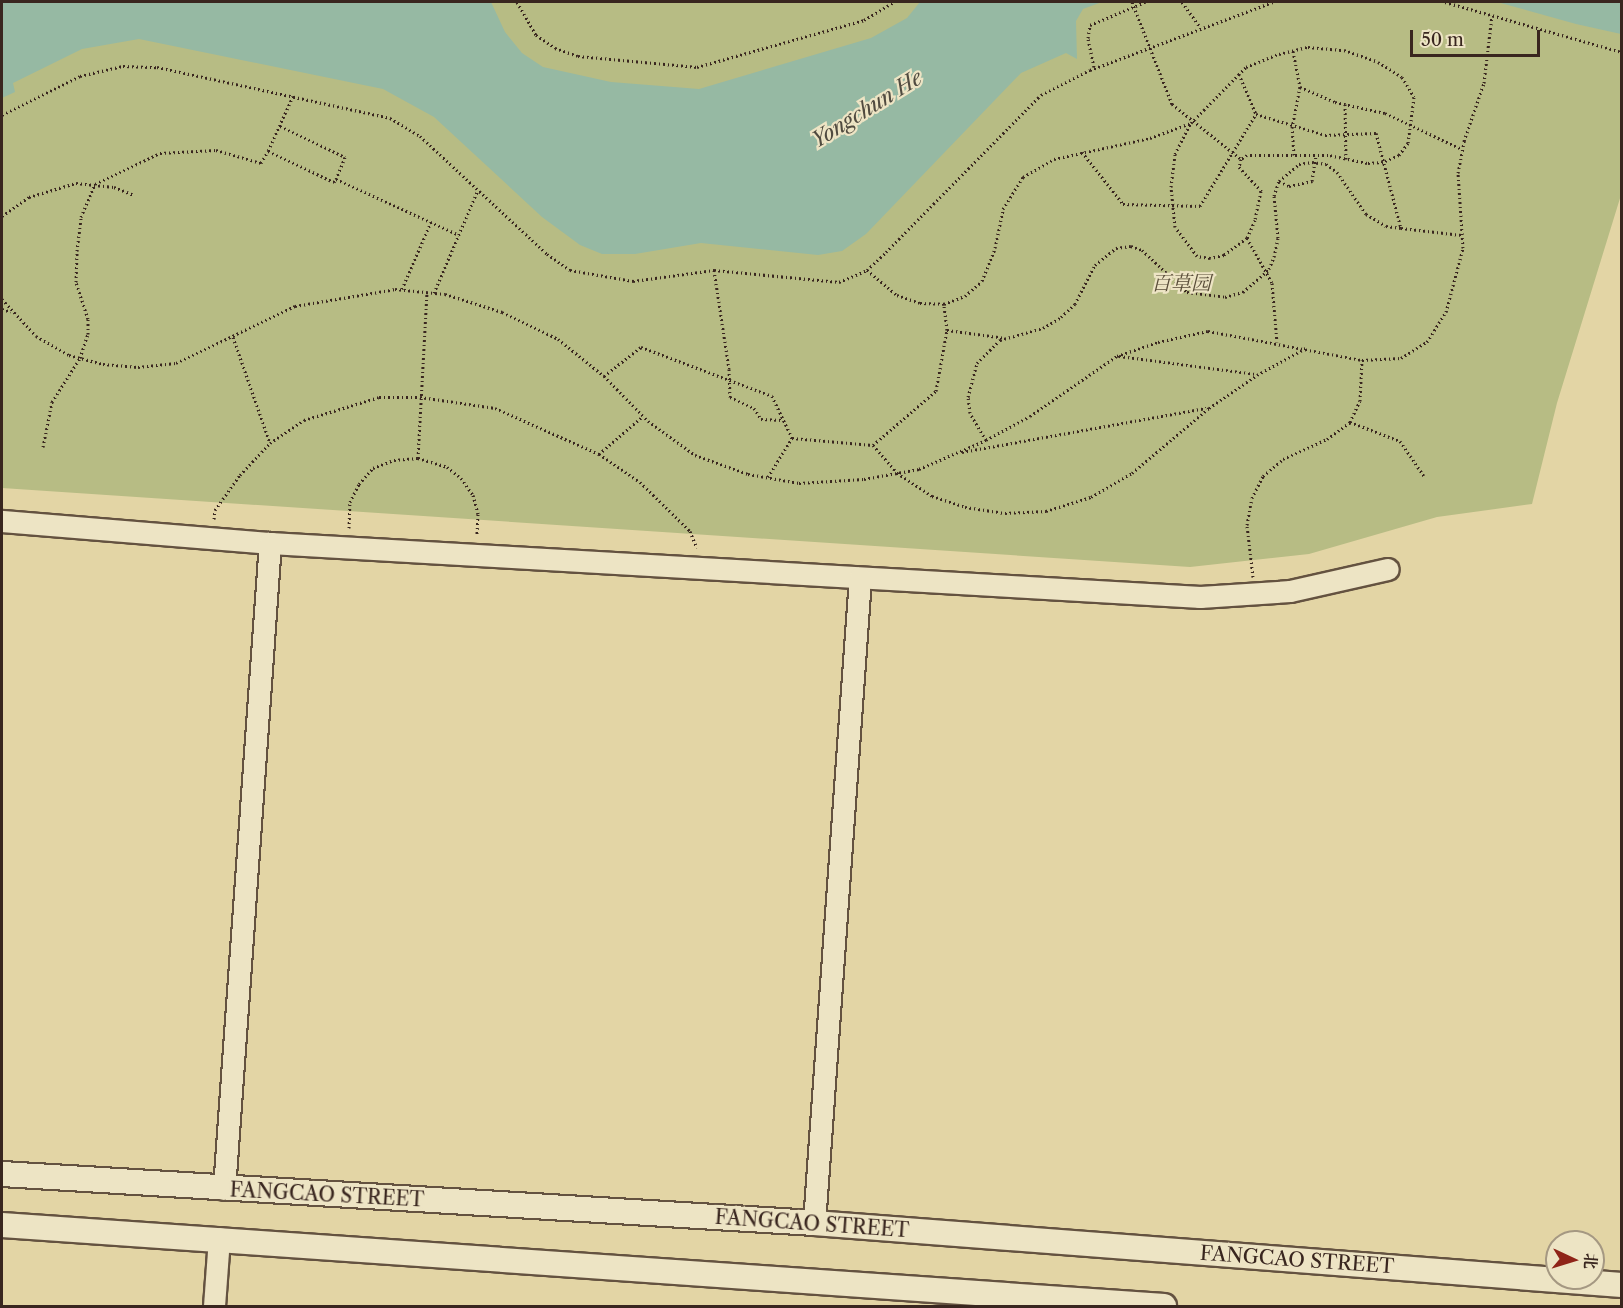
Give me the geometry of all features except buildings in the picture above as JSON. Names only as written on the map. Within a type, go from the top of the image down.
[{"type":"main road","name":"FANGCAO STREET","points":[[2,1174],[814,1223],[1622,1286]]},
{"type":"main road","points":[[2,1225],[219,1238],[1164,1306]]},
{"type":"street","points":[[2,521],[347,548],[1200,597],[1290,591],[1388,569]]},
{"type":"street","points":[[224,1189],[270,543]]},
{"type":"street","points":[[814,1223],[860,578]]},
{"type":"street","points":[[214,1306],[219,1238]]},
{"type":"path","points":[[517,2],[536,35],[555,48],[578,56],[698,67],[864,20],[894,2]]},
{"type":"path","points":[[1095,68],[1088,38],[1090,25],[1133,4],[1145,2]]},
{"type":"path","points":[[1182,2],[1200,27]]},
{"type":"path","points":[[2,115],[80,76],[123,66],[157,67],[390,118],[420,136],[547,254],[570,270],[633,281],[714,270],[812,282],[839,282],[867,270],[1041,95],[1095,68],[1200,27],[1273,2]]},
{"type":"path","points":[[1445,2],[1622,52]]},
{"type":"path","points":[[1133,4],[1172,104],[1191,123],[1241,159],[1243,173],[1261,191],[1247,238],[1224,255],[1197,256],[1186,246],[1175,227],[1173,205],[1175,154],[1191,123],[1239,73],[1308,47],[1344,50],[1378,62],[1402,77],[1414,97],[1413,125],[1408,143],[1399,155],[1383,162],[1317,155],[1247,155],[1241,159]]},
{"type":"path","points":[[2,299],[12,313],[36,336],[80,358],[138,367],[176,363],[295,306],[342,296],[401,290],[434,293],[502,312],[558,339],[604,376],[643,416],[695,455],[767,478],[799,483],[897,473],[957,453],[986,440],[1029,416],[1117,356],[1208,331],[1277,342],[1362,360],[1401,358],[1427,342],[1446,312],[1455,286],[1462,235],[1458,173],[1462,149],[1484,83],[1492,15]]},
{"type":"path","points":[[1293,51],[1300,87],[1292,128],[1294,155]]},
{"type":"path","points":[[1239,73],[1256,114],[1292,128],[1324,135],[1376,133],[1401,228]]},
{"type":"path","points":[[1300,87],[1345,104],[1385,113],[1462,149]]},
{"type":"path","points":[[43,447],[52,402],[80,358],[88,320],[76,282],[77,251],[81,217],[95,184],[160,153],[216,150],[261,163],[293,96]]},
{"type":"path","points":[[1345,104],[1346,159]]},
{"type":"path","points":[[1082,152],[1123,204],[1200,206],[1256,114]]},
{"type":"path","points":[[867,270],[897,295],[920,303],[944,304],[965,296],[982,281],[995,248],[1003,209],[1023,177],[1054,159],[1149,138],[1191,123]]},
{"type":"path","points":[[268,151],[334,182],[336,179],[345,157],[280,126]]},
{"type":"path","points":[[1279,181],[1289,186],[1312,181],[1317,155]]},
{"type":"path","points":[[986,440],[970,413],[970,380],[988,348],[1005,338],[1043,328],[1061,317],[1075,304],[1095,265],[1116,248],[1131,246],[1142,250],[1158,261],[1170,280],[1187,292],[1226,297],[1243,292],[1269,269],[1278,238],[1274,195],[1279,181],[1299,164],[1326,164],[1348,185],[1366,214],[1386,226],[1462,235]]},
{"type":"path","points":[[336,179],[459,235]]},
{"type":"path","points":[[2,216],[53,187],[95,184],[134,195]]},
{"type":"path","points":[[434,293],[478,190]]},
{"type":"path","points":[[401,290],[431,222]]},
{"type":"path","points":[[1247,238],[1272,283],[1277,342]]},
{"type":"path","points":[[714,270],[730,397],[754,408],[761,419],[782,420]]},
{"type":"path","points":[[418,458],[427,293]]},
{"type":"path","points":[[873,445],[936,391],[947,330],[944,304]]},
{"type":"path","points":[[2,309],[12,313]]},
{"type":"path","points":[[947,330],[1005,338]]},
{"type":"path","points":[[233,337],[270,443]]},
{"type":"path","points":[[604,376],[641,347],[772,396],[792,438]]},
{"type":"path","points":[[792,438],[873,445],[897,473],[932,496],[964,507],[1005,513],[1047,511],[1090,497],[1132,473],[1209,408],[1257,375],[1306,348]]},
{"type":"path","points":[[1117,356],[1257,375]]},
{"type":"path","points":[[1256,593],[1247,525],[1252,498],[1263,476],[1283,459],[1327,439],[1350,422],[1360,401],[1362,360]]},
{"type":"path","points":[[212,538],[215,510],[270,443],[304,420],[341,406],[379,397],[420,397],[495,408],[599,454],[640,482],[690,531],[707,569]]},
{"type":"path","points":[[957,453],[1209,408]]},
{"type":"path","points":[[599,454],[643,416]]},
{"type":"path","points":[[1350,422],[1400,441],[1424,476]]},
{"type":"path","points":[[767,478],[792,438]]},
{"type":"path","points":[[347,548],[350,502],[359,484],[373,468],[394,459],[418,458],[447,466],[472,495],[478,514],[476,555]]},
{"type":"green space","name":"百草园","points":[[2,2],[1621,2],[1621,195],[1557,403],[1532,504],[1437,517],[1309,554],[1190,567],[2,488]]},
{"type":"water","name":"Yongchun He","points":[[2,2],[491,2],[505,32],[522,53],[543,67],[611,82],[699,89],[871,38],[907,18],[920,2],[1102,2],[1083,9],[1076,21],[1077,59],[1066,53],[1021,73],[866,234],[842,251],[818,255],[701,243],[635,254],[602,254],[580,245],[542,217],[434,117],[383,89],[139,39],[82,49],[13,83],[15,92],[2,98]]},
{"type":"water","points":[[1497,2],[1621,2],[1621,34],[1576,24]]}]
